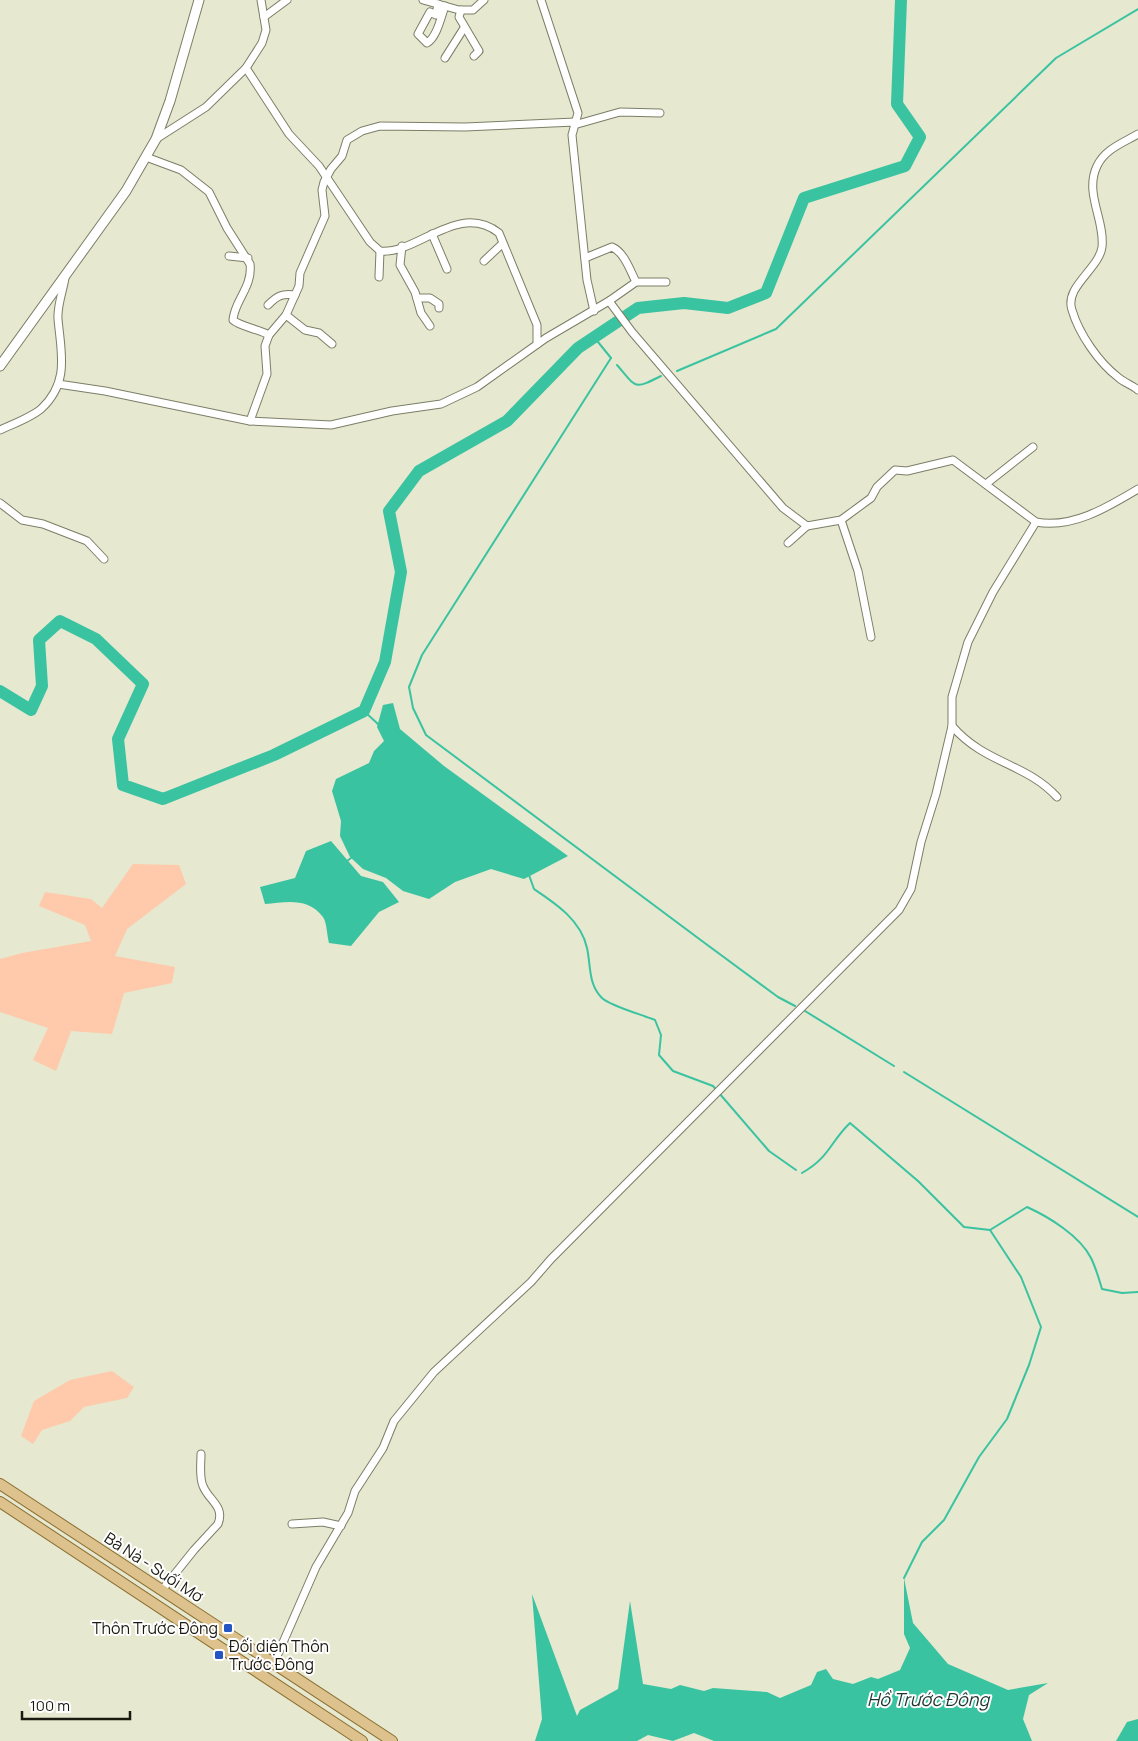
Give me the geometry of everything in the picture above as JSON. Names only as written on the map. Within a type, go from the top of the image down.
[{"type":"main road","name":"Bà Nà - Suối Mơ","points":[[0,1484],[392,1741]]},
{"type":"main road","name":"Bà Nà - Suối Mơ","points":[[0,1502],[362,1741]]},
{"type":"main road","points":[[266,1678],[274,1663]]},
{"type":"street","points":[[0,366],[126,191],[156,139],[170,101],[198,0]]},
{"type":"street","points":[[156,139],[206,107],[235,81],[246,68],[262,43],[266,30],[261,0]]},
{"type":"street","points":[[264,17],[287,0]]},
{"type":"street","points":[[423,0],[461,10],[473,10],[484,0]]},
{"type":"street","points":[[541,0],[578,113],[572,135],[585,258],[594,311]]},
{"type":"street","points":[[442,5],[435,34],[427,43],[418,34],[430,12],[436,15],[442,5]]},
{"type":"street","points":[[461,10],[459,17],[479,51],[474,56]]},
{"type":"street","points":[[445,58],[464,28]]},
{"type":"street","points":[[246,68],[289,134],[327,177],[370,242],[380,251]]},
{"type":"street","points":[[250,421],[267,374],[265,346],[269,335],[286,315],[299,286],[300,273],[323,222],[326,210],[322,190],[327,177],[342,156],[348,140],[374,127],[465,127],[574,123],[620,112],[660,113]]},
{"type":"street","points":[[1138,134],[1118,144],[1103,156],[1096,167],[1092,188],[1096,210],[1101,219],[1102,250],[1070,302],[1072,311],[1091,348],[1119,378],[1138,390]]},
{"type":"street","points":[[146,157],[181,170],[209,192],[227,228],[248,258],[251,270],[246,292],[233,313],[233,320],[237,324],[255,327],[269,335]]},
{"type":"street","points":[[380,251],[402,246],[460,223],[480,224],[498,233],[537,325],[537,344]]},
{"type":"street","points":[[432,234],[447,269]]},
{"type":"street","points":[[484,261],[502,244]]},
{"type":"street","points":[[402,246],[400,265],[417,298],[420,313],[430,326]]},
{"type":"street","points":[[585,258],[612,247],[618,249],[636,282]]},
{"type":"street","points":[[379,278],[380,251]]},
{"type":"street","points":[[229,256],[248,258]]},
{"type":"street","points":[[0,430],[39,410],[52,397],[58,384],[62,346],[58,318],[66,274]]},
{"type":"street","points":[[58,384],[105,391],[250,421],[331,425],[442,404],[477,387],[537,344],[609,302],[636,282],[666,282]]},
{"type":"street","points":[[268,305],[279,295],[286,293],[295,295]]},
{"type":"street","points":[[417,298],[435,300],[439,304],[439,308]]},
{"type":"street","points":[[609,302],[631,332],[783,508],[807,526]]},
{"type":"street","points":[[286,315],[305,330],[319,333],[332,344]]},
{"type":"street","points":[[986,484],[1033,447]]},
{"type":"street","points":[[788,544],[807,526],[841,520],[872,498],[877,487],[895,470],[906,471],[953,460],[1036,522],[1054,523],[1084,517],[1138,489]]},
{"type":"street","points":[[0,503],[22,520],[43,524],[87,541],[104,559]]},
{"type":"street","points":[[841,520],[858,571],[871,638]]},
{"type":"street","points":[[274,1663],[316,1567],[341,1526],[355,1491],[383,1448],[394,1421],[434,1372],[531,1282],[551,1259],[899,910],[911,889],[921,842],[936,794],[952,726],[952,697],[968,642],[994,592],[1036,522]]},
{"type":"street","points":[[952,726],[975,748],[1035,778],[1057,797]]},
{"type":"street","points":[[162,1590],[218,1524],[220,1519],[219,1509],[203,1486],[201,1454]]},
{"type":"street","points":[[292,1524],[323,1522],[341,1526]]},
{"type":"shaded area","points":[[133,864],[179,865],[186,884],[127,929],[115,956],[175,967],[172,983],[124,993],[112,1034],[71,1031],[56,1071],[33,1060],[48,1028],[0,1012],[0,959],[22,953],[91,941],[85,925],[39,906],[45,892],[91,899],[102,908]]},
{"type":"shaded area","points":[[112,1371],[134,1387],[127,1398],[84,1407],[70,1421],[42,1430],[33,1444],[21,1436],[34,1401],[70,1380]]},
{"type":"water","points":[[393,703],[400,729],[444,766],[568,856],[524,879],[491,869],[455,882],[429,899],[403,891],[386,878],[363,869],[350,857],[340,836],[341,821],[332,791],[336,779],[369,763],[374,751],[384,741],[377,727],[383,705]]},
{"type":"water","points":[[331,841],[361,876],[383,882],[399,902],[379,912],[351,946],[329,943],[323,917],[311,906],[296,902],[265,904],[260,887],[295,878],[306,851]]},
{"type":"water","name":"Hồ Trước Đông","points":[[904,1578],[913,1623],[948,1664],[1008,1690],[1048,1683],[1029,1695],[1023,1719],[1032,1741],[714,1741],[694,1733],[673,1741],[648,1735],[637,1741],[535,1741],[542,1719],[532,1594],[577,1716],[580,1710],[618,1689],[630,1601],[643,1684],[671,1689],[680,1685],[704,1691],[713,1688],[767,1692],[780,1698],[811,1685],[817,1672],[826,1669],[833,1679],[853,1684],[871,1677],[878,1679],[900,1670],[910,1648],[904,1634]]},
{"type":"water","points":[[1138,1719],[1138,1741],[1116,1741],[1127,1722]]},
{"type":"waterway","points":[[0,691],[31,710],[42,686],[39,640],[60,621],[96,639],[143,684],[118,739],[123,785],[163,799],[274,755],[364,711],[385,662],[401,572],[389,511],[419,471],[507,421],[578,348],[638,308],[684,303],[728,308],[766,293],[804,198],[905,166],[920,137],[897,104],[901,0]]},
{"type":"waterway","points":[[677,371],[776,329],[1056,58],[1138,9]]},
{"type":"waterway","points":[[594,337],[611,358]]},
{"type":"waterway","points":[[611,358],[422,655],[409,687],[413,708],[426,735],[778,997],[795,1006]]},
{"type":"waterway","points":[[617,365],[636,384],[640,385],[661,376]]},
{"type":"waterway","points":[[364,711],[379,725]]},
{"type":"waterway","points":[[347,861],[351,858]]},
{"type":"waterway","points":[[529,875],[534,889],[566,913],[579,929],[587,948],[592,981],[602,998],[619,1007],[655,1020],[661,1035],[659,1055],[673,1071],[713,1086],[769,1151],[796,1170]]},
{"type":"waterway","points":[[805,1011],[894,1066]]},
{"type":"waterway","points":[[904,1072],[1138,1217]]},
{"type":"waterway","points":[[802,1173],[824,1155],[850,1123],[918,1181],[964,1227],[990,1230],[1027,1207],[1063,1228],[1079,1242],[1091,1258],[1102,1289],[1122,1293],[1138,1292]]},
{"type":"waterway","points":[[904,1578],[922,1542],[944,1520],[979,1457],[1007,1419],[1029,1365],[1041,1327],[1021,1277],[990,1230]]},
{"type":"place","name":"Thôn Trước Đông","points":[[228,1628]]},
{"type":"place","name":"Đối diện Thôn Trước Đông","points":[[219,1655]]}]
